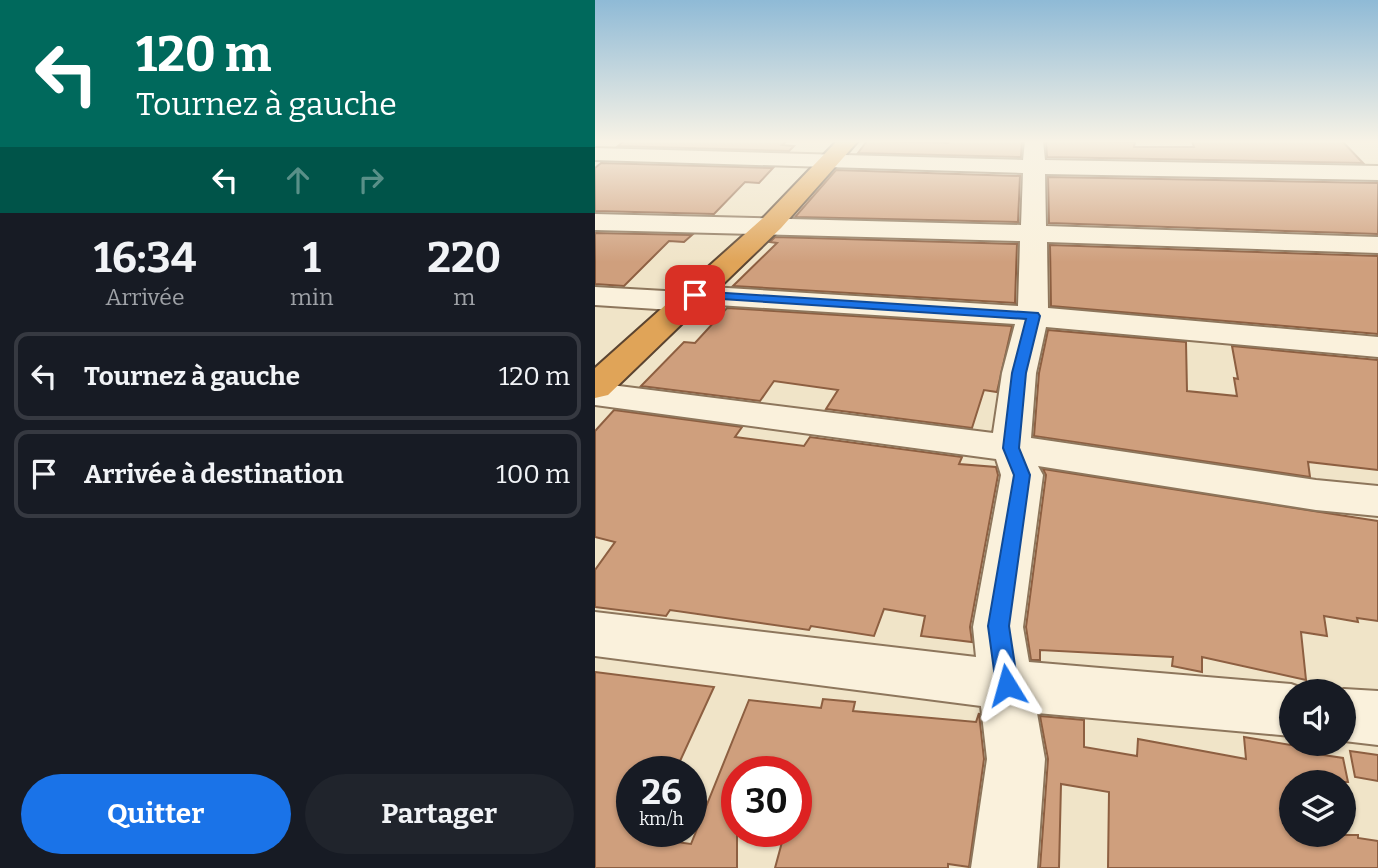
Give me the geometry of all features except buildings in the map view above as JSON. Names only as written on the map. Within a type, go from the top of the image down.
[{"type":"highway","points":[[595,387],[772,223],[809,182]]},
{"type":"street","points":[[1004,868],[1016,759],[998,626],[1022,475],[1011,448],[1019,373],[1033,316],[1034,182]]},
{"type":"street","points":[[595,222],[772,223],[1033,235],[1378,245]]},
{"type":"street","points":[[595,296],[691,298],[1033,316],[1378,347]]},
{"type":"street","points":[[595,394],[1011,448],[1316,495],[1378,501]]},
{"type":"street","points":[[595,634],[1007,685],[1279,709]]},
{"type":"street","points":[[1356,716],[1378,718]]},
{"type":"route","points":[[695,295],[1033,316],[1019,373],[1011,448],[1022,475],[998,626],[1007,685]]}]
